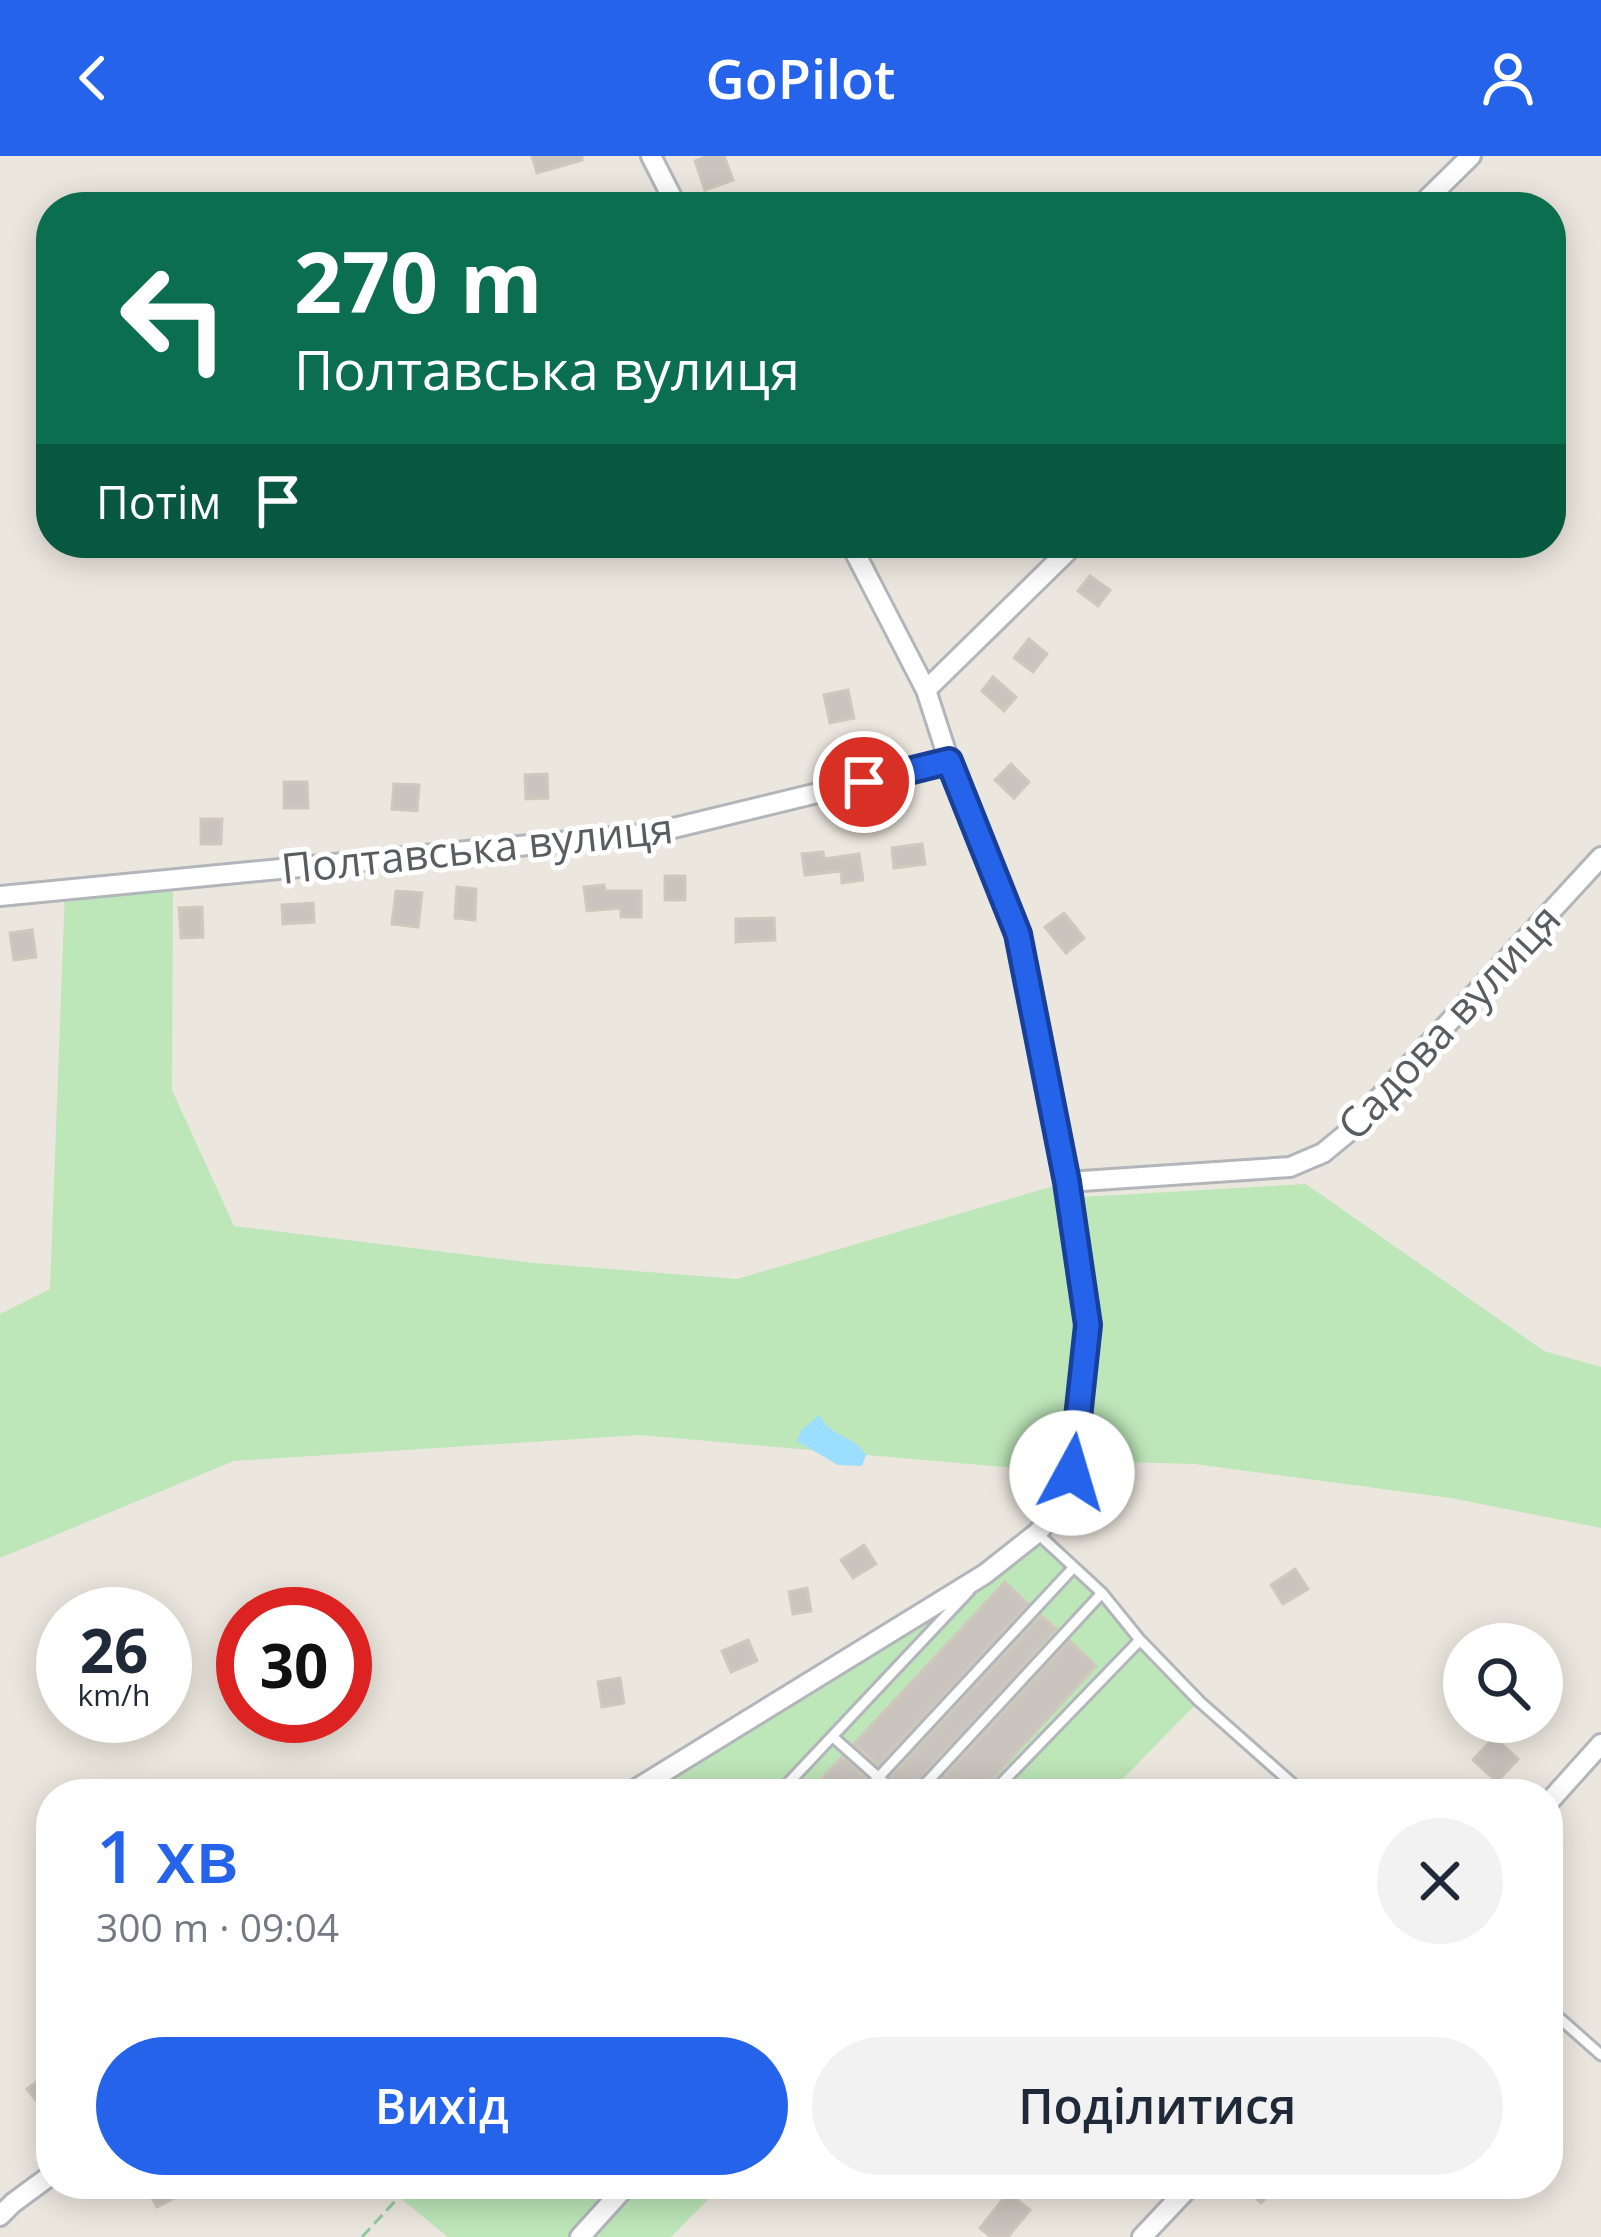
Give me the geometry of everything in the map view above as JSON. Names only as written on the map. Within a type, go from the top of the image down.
[{"type":"street","points":[[651,156],[669,192]]},
{"type":"street","points":[[1435,192],[1472,156]]},
{"type":"street","points":[[652,1779],[985,1574],[1060,1507],[1072,1473],[1088,1325],[1067,1182],[1018,934],[926,690],[858,558]]},
{"type":"street","points":[[926,690],[1061,558]]},
{"type":"street","name":"Полтавська вулиця","points":[[0,896],[653,833],[949,761]]},
{"type":"street","name":"Садова вулиця","points":[[1067,1182],[1290,1167],[1323,1153],[1346,1134],[1601,857]]},
{"type":"street","points":[[1563,1786],[1601,1744]]},
{"type":"street","points":[[0,2216],[36,2186]]},
{"type":"street","points":[[580,2237],[614,2199]]},
{"type":"street","points":[[1142,2237],[1178,2199]]},
{"type":"lane","points":[[1036,1533],[1102,1593],[1199,1701],[1287,1779]]},
{"type":"lane","points":[[877,1779],[1074,1567]]},
{"type":"lane","points":[[792,1779],[985,1574]]},
{"type":"lane","points":[[930,1779],[1102,1593]]},
{"type":"lane","points":[[1006,1779],[1140,1640]]},
{"type":"lane","points":[[833,1737],[883,1779]]},
{"type":"lane","points":[[1563,2021],[1601,2055]]},
{"type":"path","points":[[362,2237],[397,2199]]},
{"type":"green space","points":[[173,879],[172,1090],[234,1226],[534,1263],[737,1279],[1067,1182],[1087,1325],[1072,1473],[640,1435],[234,1461],[0,1558],[0,1314],[50,1289],[65,889]]},
{"type":"green space","points":[[1306,1184],[1544,1351],[1601,1367],[1601,1528],[1451,1498],[1194,1464],[1090,1461],[1098,1322],[1082,1197]]},
{"type":"green space","points":[[1037,1533],[1102,1593],[1199,1701],[1123,1779],[652,1779]]},
{"type":"green space","points":[[401,2199],[708,2199],[671,2237],[448,2237]]},
{"type":"water","points":[[819,1415],[861,1449],[866,1455],[862,1466],[838,1465],[797,1441]]},
{"type":"building","points":[[532,156],[582,156],[582,160],[537,173]]},
{"type":"building","points":[[724,156],[733,180],[705,190],[695,161]]},
{"type":"building","points":[[1090,576],[1110,590],[1098,606],[1078,591]]},
{"type":"building","points":[[1029,639],[1047,654],[1033,672],[1014,658]]},
{"type":"building","points":[[993,677],[1016,697],[1004,711],[982,691]]},
{"type":"building","points":[[848,690],[854,718],[830,723],[824,695]]},
{"type":"building","points":[[1011,764],[1029,782],[1014,798],[995,780]]},
{"type":"building","points":[[547,774],[548,798],[526,799],[525,775]]},
{"type":"building","points":[[284,782],[307,782],[308,808],[284,808]]},
{"type":"building","points":[[394,784],[419,785],[417,811],[392,809]]},
{"type":"building","points":[[201,819],[222,819],[221,844],[201,844]]},
{"type":"building","points":[[922,844],[925,864],[894,868],[892,848]]},
{"type":"building","points":[[823,852],[824,859],[859,854],[863,880],[842,883],[841,871],[805,875],[802,854]]},
{"type":"building","points":[[665,876],[685,876],[685,900],[665,900]]},
{"type":"building","points":[[604,885],[605,891],[641,891],[641,917],[621,917],[621,908],[587,911],[584,887]]},
{"type":"building","points":[[457,887],[476,889],[475,920],[455,918]]},
{"type":"building","points":[[396,891],[422,893],[418,927],[392,924]]},
{"type":"building","points":[[313,903],[314,922],[283,924],[282,905]]},
{"type":"building","points":[[202,907],[203,937],[181,938],[179,908]]},
{"type":"building","points":[[1064,913],[1084,938],[1066,953],[1045,927]]},
{"type":"building","points":[[774,918],[775,940],[736,942],[736,919]]},
{"type":"building","points":[[32,930],[36,957],[14,960],[10,933]]},
{"type":"building","points":[[864,1545],[876,1564],[853,1578],[841,1560]]},
{"type":"building","points":[[1295,1569],[1308,1589],[1283,1604],[1271,1585]]},
{"type":"building","points":[[1005,1582],[1028,1604],[878,1765],[854,1744]]},
{"type":"building","points":[[807,1588],[811,1611],[793,1614],[789,1592]]},
{"type":"building","points":[[1041,1616],[1056,1629],[920,1779],[891,1777]]},
{"type":"building","points":[[748,1640],[757,1661],[731,1672],[722,1651]]},
{"type":"building","points":[[1070,1641],[1096,1666],[992,1779],[942,1779]]},
{"type":"building","points":[[620,1678],[624,1703],[602,1707],[598,1682]]},
{"type":"building","points":[[1489,1743],[1501,1743],[1518,1759],[1500,1779],[1473,1760]]},
{"type":"building","points":[[842,1757],[866,1778],[865,1779],[821,1779]]},
{"type":"building","points":[[1003,2199],[1016,2199],[1030,2210],[1008,2237],[991,2237],[980,2228]]},
{"type":"route","points":[[864,782],[949,761],[1018,934],[1067,1182],[1088,1325],[1072,1473]]}]
